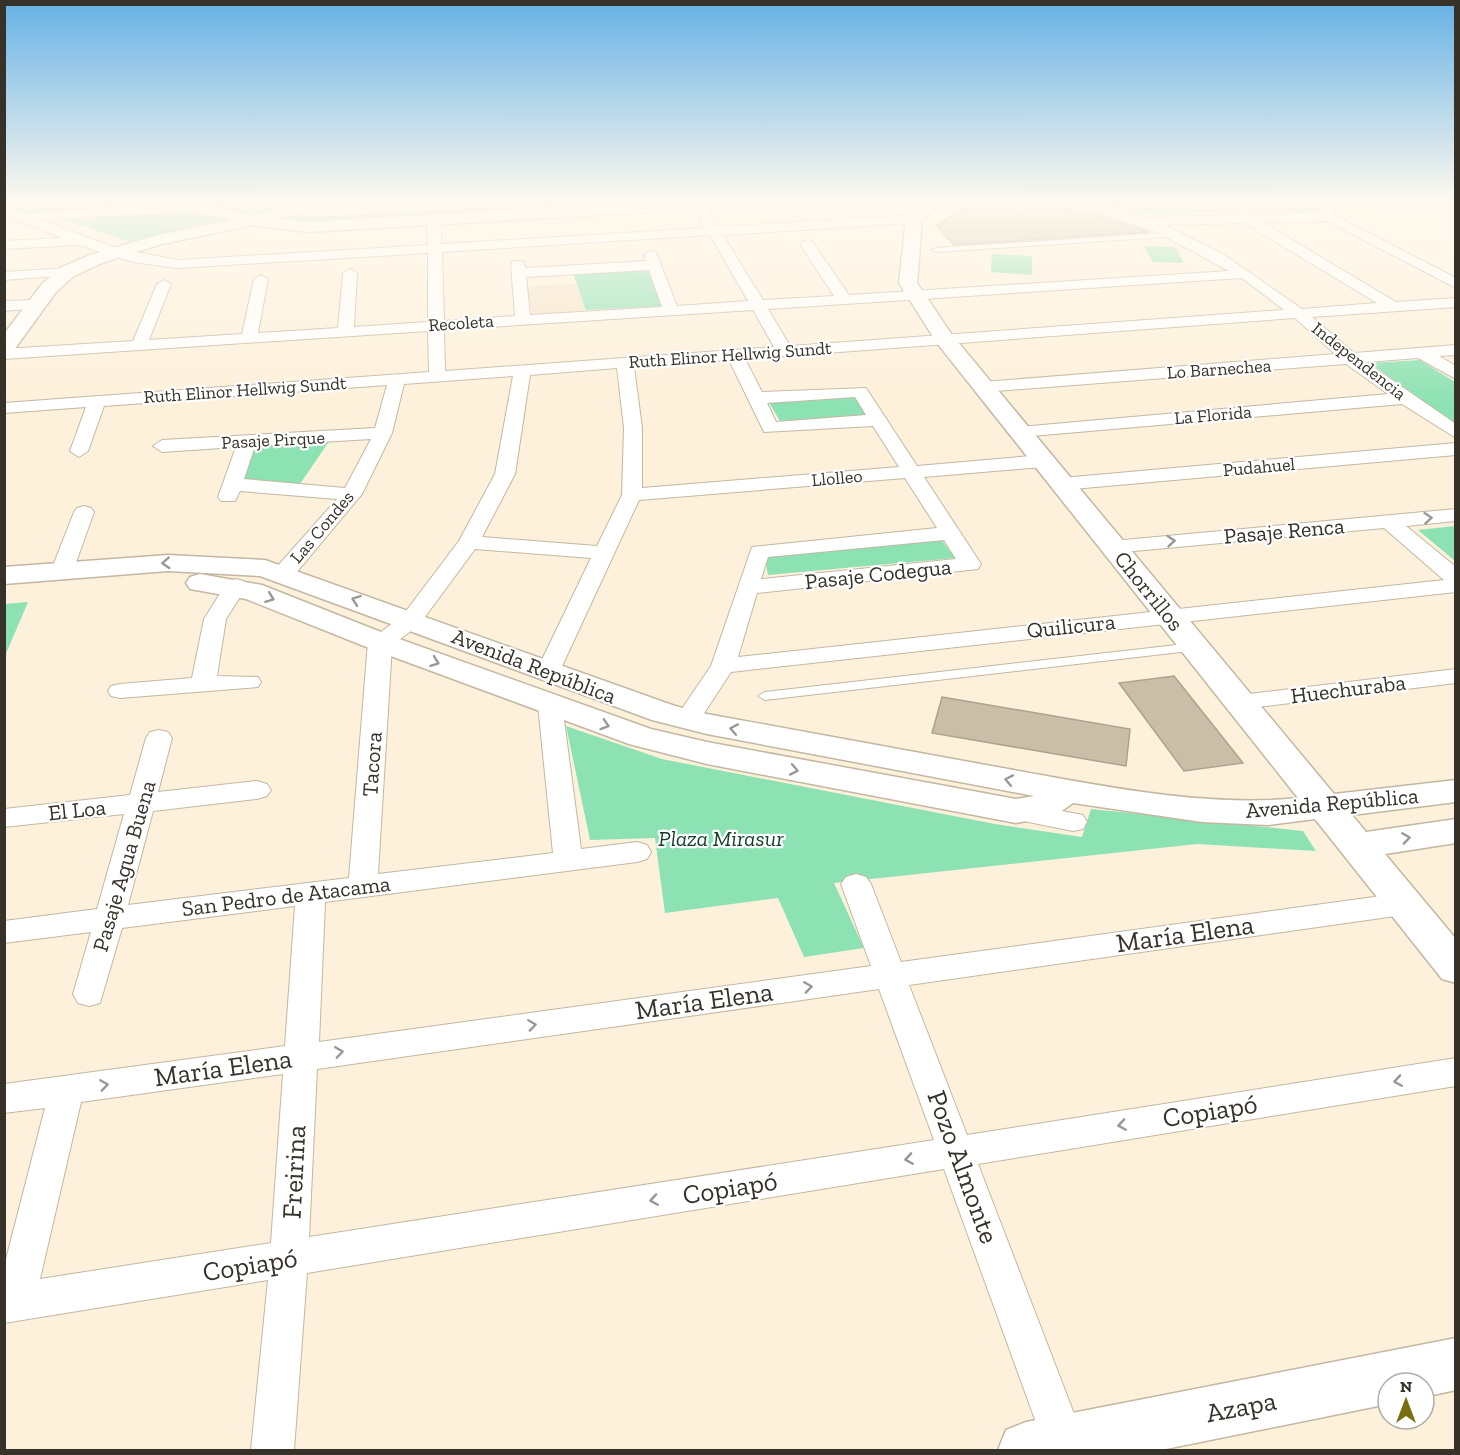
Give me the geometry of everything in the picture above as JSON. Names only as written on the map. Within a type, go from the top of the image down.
[{"type":"street","points":[[4,276],[67,272],[75,269]]},
{"type":"street","points":[[434,269],[438,376]]},
{"type":"street","points":[[520,269],[523,319]]},
{"type":"street","points":[[656,269],[671,310]]},
{"type":"street","points":[[737,269],[785,351]]},
{"type":"street","points":[[824,269],[844,299]]},
{"type":"street","name":"Chorrillos","points":[[909,269],[908,283],[944,339],[1455,968]]},
{"type":"street","name":"Independencia","points":[[1235,269],[1298,314],[1351,358],[1407,398],[1455,437]]},
{"type":"street","points":[[1330,269],[1394,307]]},
{"type":"street","points":[[1427,269],[1455,284]]},
{"type":"street","points":[[4,352],[35,304],[67,272]]},
{"type":"street","points":[[346,330],[350,273]]},
{"type":"street","name":"Recoleta","points":[[4,352],[1243,274]]},
{"type":"street","points":[[249,337],[261,279]]},
{"type":"street","points":[[139,345],[164,284]]},
{"type":"street","name":"Ruth Elinor Hellwig Sundt","points":[[4,408],[1455,302]]},
{"type":"street","points":[[4,306],[35,304]]},
{"type":"street","name":"Lo Barnechea","points":[[983,387],[1455,350]]},
{"type":"street","points":[[1422,353],[1455,374]]},
{"type":"street","points":[[735,355],[770,428],[877,420]]},
{"type":"street","points":[[568,861],[549,688],[605,553],[632,495],[633,428],[625,363]]},
{"type":"street","points":[[381,642],[411,620],[469,542],[505,474],[522,370]]},
{"type":"street","name":"Las Condes","points":[[283,574],[352,494],[383,433],[397,379]]},
{"type":"street","name":"Pasaje Codegua","points":[[749,587],[970,564],[860,392],[756,398]]},
{"type":"street","name":"La Florida","points":[[1020,432],[1407,398]]},
{"type":"street","points":[[79,451],[97,401]]},
{"type":"street","name":"Pasaje Pirque","points":[[162,446],[383,433]]},
{"type":"street","name":"Pudahuel","points":[[1062,484],[1455,437]]},
{"type":"street","points":[[247,441],[230,491],[352,494]]},
{"type":"street","name":"Llolleo","points":[[632,495],[1043,461]]},
{"type":"street","points":[[62,571],[84,512]]},
{"type":"street","name":"Pasaje Renca","points":[[1113,547],[1455,515]]},
{"type":"street","points":[[1388,521],[1455,579]]},
{"type":"street","name":"Pasaje Codegua","points":[[688,719],[723,666],[759,551],[950,533]]},
{"type":"street","points":[[469,542],[605,553]]},
{"type":"street","name":"Avenida República","points":[[4,576],[193,562],[244,565],[283,574],[411,620],[549,688],[586,719],[670,744],[1008,809],[1042,808],[1054,803],[1070,807],[1268,813],[1455,791]]},
{"type":"street","name":"Avenida República","points":[[4,596],[146,584],[236,586],[268,596],[381,642],[549,688],[635,704],[688,719],[872,755],[1070,807]]},
{"type":"street","name":"Quilicura","points":[[723,666],[1455,585]]},
{"type":"street","points":[[203,684],[215,618],[236,586]]},
{"type":"street","name":"Tacora","points":[[363,887],[381,642]]},
{"type":"street","name":"Huechuraba","points":[[1240,702],[1455,676]]},
{"type":"street","points":[[120,691],[249,682]]},
{"type":"street","name":"Pasaje Agua Buena","points":[[88,994],[159,738]]},
{"type":"street","points":[[849,780],[872,755]]},
{"type":"street","name":"El Loa","points":[[4,818],[257,790]]},
{"type":"street","name":"Avenida República","points":[[1356,846],[1455,831]]},
{"type":"street","name":"San Pedro de Atacama","points":[[4,932],[637,852]]},
{"type":"street","name":"Pozo Almonte","points":[[856,884],[958,1151],[1053,1448]]},
{"type":"street","name":"Freirina","points":[[273,1450],[289,1258],[311,893]]},
{"type":"street","name":"María Elena","points":[[4,1099],[1403,904]]},
{"type":"street","name":"Copiapó","points":[[10,1303],[1455,1072]]},
{"type":"street","points":[[10,1303],[67,1090]]},
{"type":"street","name":"Azapa","points":[[1053,1448],[1455,1364]]},
{"type":"lane","points":[[765,696],[1194,646]]},
{"type":"shaded area","points":[[577,284],[586,310],[532,314],[527,286]]},
{"type":"green space","points":[[650,269],[667,306],[586,310],[573,273]]},
{"type":"green space","points":[[991,269],[1032,269],[1032,275],[991,272]]},
{"type":"green space","points":[[1420,360],[1455,382],[1455,424],[1370,363]]},
{"type":"green space","points":[[854,396],[866,415],[780,421],[768,401]]},
{"type":"green space","points":[[330,440],[300,484],[244,481],[256,444]]},
{"type":"green space","points":[[1455,526],[1455,561],[1418,530]]},
{"type":"green space","points":[[941,539],[955,558],[768,575],[764,554]]},
{"type":"green space","points":[[28,602],[5,656],[5,604]]},
{"type":"green space","name":"Plaza Mirasur","points":[[566,726],[662,759],[995,824],[1082,837],[1091,809],[1303,831],[1316,851],[1197,844],[834,883],[864,948],[804,957],[778,898],[665,913],[655,838],[590,840]]},
{"type":"building","points":[[1174,676],[1243,763],[1184,771],[1119,683]]},
{"type":"building","points":[[942,697],[1130,729],[1126,766],[932,733]]}]
